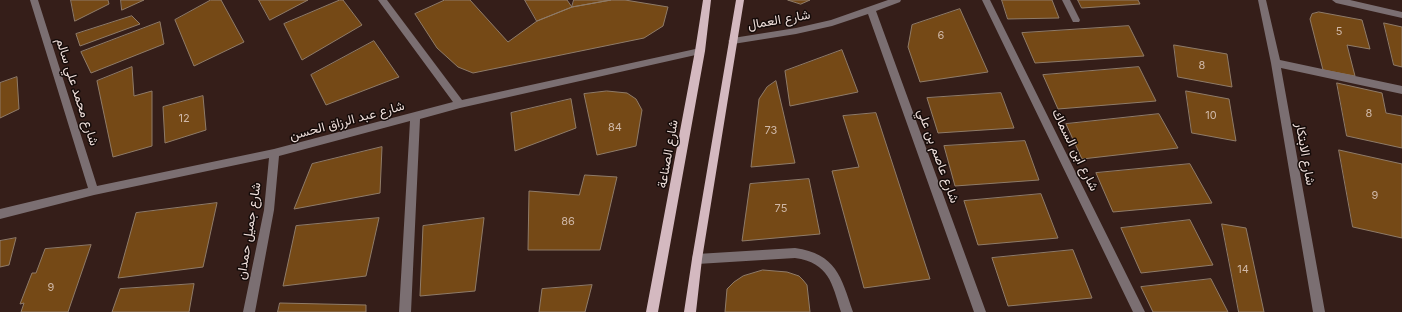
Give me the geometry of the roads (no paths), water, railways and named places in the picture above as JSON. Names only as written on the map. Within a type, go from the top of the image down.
[{"type":"main road","name":"شارع الصناعة","points":[[652,312],[700,51],[707,0]]},
{"type":"main road","points":[[690,312],[697,259],[740,0]]},
{"type":"street","name":"شارع محمد علي سالم","points":[[34,0],[94,191]]},
{"type":"street","points":[[382,0],[460,104]]},
{"type":"street","name":"شارع العمال","points":[[733,41],[832,23],[897,0]]},
{"type":"street","name":"شارع ابن السماك","points":[[986,0],[1139,312]]},
{"type":"street","points":[[1066,0],[1076,20]]},
{"type":"street","name":"شارع الابتكار","points":[[1262,0],[1276,63],[1319,312]]},
{"type":"street","points":[[1336,0],[1402,15]]},
{"type":"street","name":"شارع عاصم بن علي","points":[[871,10],[980,312]]},
{"type":"street","name":"شارع عبد الرزاق الحسن","points":[[0,214],[94,191],[274,153],[460,104],[700,51]]},
{"type":"street","points":[[1276,63],[1402,90]]},
{"type":"street","points":[[404,312],[415,116]]},
{"type":"street","name":"شارع جميل حمدان","points":[[249,312],[269,210],[274,153]]},
{"type":"street","points":[[697,259],[795,253],[809,254],[821,260],[829,270],[837,283],[847,312]]}]
